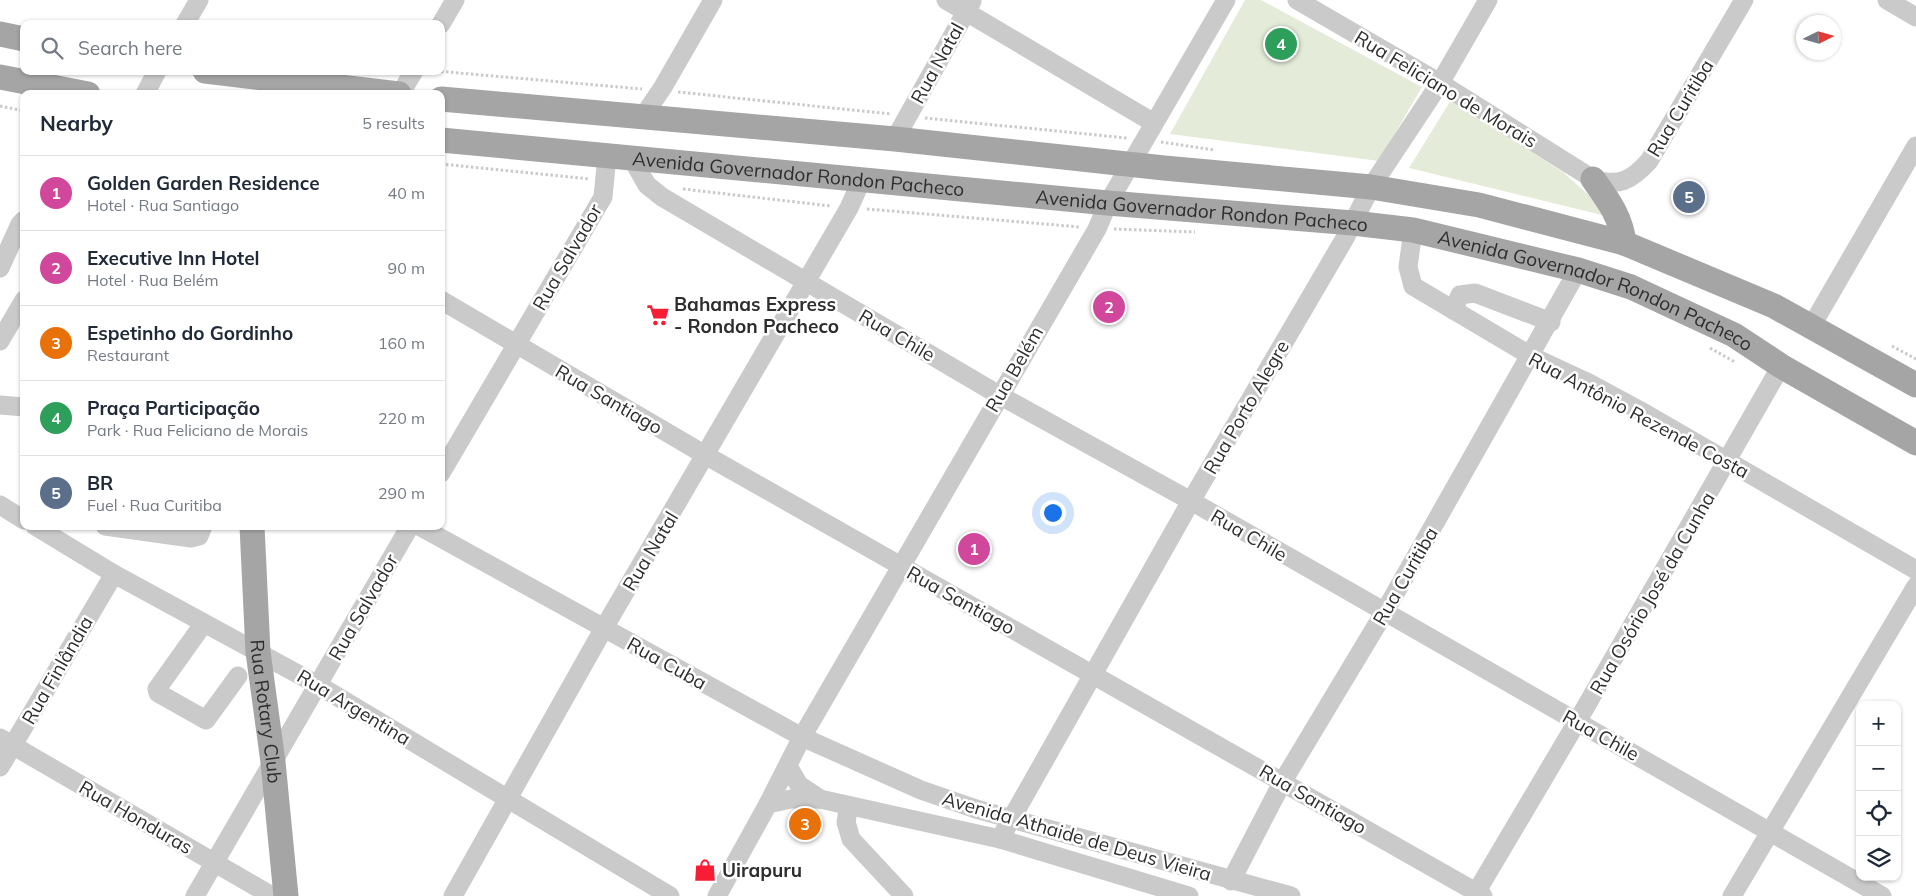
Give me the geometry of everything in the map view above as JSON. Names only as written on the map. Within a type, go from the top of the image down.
[{"type":"main road","points":[[0,34],[20,38]]},
{"type":"main road","points":[[239,75],[365,90]]},
{"type":"main road","points":[[0,77],[67,90]]},
{"type":"main road","name":"Avenida Governador Rondon Pacheco","points":[[445,99],[898,132],[1131,164],[1371,187],[1480,205],[1624,243],[1774,306],[1916,384]]},
{"type":"main road","name":"Avenida Governador Rondon Pacheco","points":[[445,140],[1108,203],[1353,222],[1413,230],[1578,270],[1631,287],[1669,303],[1734,335],[1781,366],[1916,443]]},
{"type":"main road","points":[[1593,179],[1615,212],[1622,229],[1624,243]]},
{"type":"main road","name":"Rua Rotary Club","points":[[252,530],[258,652],[273,762],[286,896]]},
{"type":"street","points":[[187,20],[199,0]]},
{"type":"street","points":[[443,20],[455,0]]},
{"type":"street","points":[[644,115],[713,0]]},
{"type":"street","points":[[946,0],[970,6],[1154,123]]},
{"type":"street","name":"Rua Belém","points":[[717,896],[768,804],[802,737],[900,565],[1097,229],[1108,203],[1226,0]]},
{"type":"street","name":"Rua Feliciano de Morais","points":[[1297,0],[1440,82],[1593,179]]},
{"type":"street","name":"Rua Porto Alegre","points":[[1000,839],[1010,818],[1353,222],[1371,187],[1440,82],[1488,0]]},
{"type":"street","name":"Rua Curitiba","points":[[1593,179],[1608,183],[1623,181],[1636,176],[1649,161],[1744,0]]},
{"type":"street","points":[[1887,0],[1916,17]]},
{"type":"street","name":"Rua Natal","points":[[898,132],[970,6]]},
{"type":"street","points":[[146,90],[155,75]]},
{"type":"street","points":[[402,90],[411,75]]},
{"type":"street","points":[[1811,327],[1916,146]]},
{"type":"street","points":[[604,188],[619,157]]},
{"type":"street","name":"Rua Chile","points":[[619,157],[662,197],[999,395],[1191,501],[1384,613],[1770,830],[1882,896]]},
{"type":"street","name":"Rua Natal","points":[[453,896],[604,628],[849,208],[862,179]]},
{"type":"street","name":"Rua Salvador","points":[[445,466],[517,344],[604,188]]},
{"type":"street","points":[[0,268],[20,224]]},
{"type":"street","name":"Rua Antônio Rezende Costa","points":[[1413,230],[1408,267],[1412,286],[1531,356],[1597,387],[1916,570]]},
{"type":"street","name":"Rua Curitiba","points":[[1231,881],[1283,781],[1384,613],[1551,322],[1578,270]]},
{"type":"street","points":[[1453,310],[1460,295],[1475,293],[1551,322]]},
{"type":"street","name":"Rua Santiago","points":[[445,302],[706,456],[1283,781],[1477,895]]},
{"type":"street","points":[[0,341],[20,307]]},
{"type":"street","name":"Rua Osório José da Cunha","points":[[1477,895],[1781,366]]},
{"type":"street","points":[[0,405],[20,407]]},
{"type":"street","points":[[0,506],[20,518]]},
{"type":"street","name":"Rua Argentina","points":[[42,530],[114,574],[318,685],[670,896]]},
{"type":"street","points":[[134,530],[191,538],[199,536],[201,530]]},
{"type":"street","name":"Rua Salvador","points":[[195,896],[408,530]]},
{"type":"street","name":"Rua Cuba","points":[[426,530],[802,737],[921,790]]},
{"type":"street","name":"Rua Finlândia","points":[[0,767],[6,741],[114,574]]},
{"type":"street","points":[[1732,896],[1916,586]]},
{"type":"street","points":[[204,623],[157,689],[158,693],[206,720],[238,676]]},
{"type":"street","name":"Rua Honduras","points":[[6,741],[272,896]]},
{"type":"street","points":[[788,766],[799,785],[820,799]]},
{"type":"street","name":"Avenida Athaide de Deus Vieira","points":[[921,790],[1010,818],[1231,881],[1291,896]]},
{"type":"street","name":"Avenida Athaide de Deus Vieira","points":[[768,804],[791,799],[820,799],[1000,839],[1172,894],[1190,896]]},
{"type":"street","points":[[849,806],[846,822],[851,839],[904,896]]},
{"type":"path","points":[[0,106],[20,110]]},
{"type":"path","points":[[445,165],[604,188]]},
{"type":"path","points":[[647,185],[849,208],[1097,229],[1197,232]]},
{"type":"path","points":[[1704,345],[1739,364]]},
{"type":"green space","points":[[1245,0],[1261,0],[1422,87],[1379,161],[1170,134]]},
{"type":"green space","points":[[1451,100],[1563,172],[1614,218],[1409,168]]},
{"type":"place","name":"Praça Participação","points":[[1281,44]]},
{"type":"place","name":"BR","points":[[1689,197]]},
{"type":"place","name":"Executive Inn Hotel","points":[[1109,307]]},
{"type":"place","name":"Bahamas Express - Rondon Pacheco","points":[[658,315]]},
{"type":"place","name":"Golden Garden Residence","points":[[974,549]]},
{"type":"place","name":"Espetinho do Gordinho","points":[[805,824]]},
{"type":"place","name":"Uirapuru","points":[[705,870]]}]
